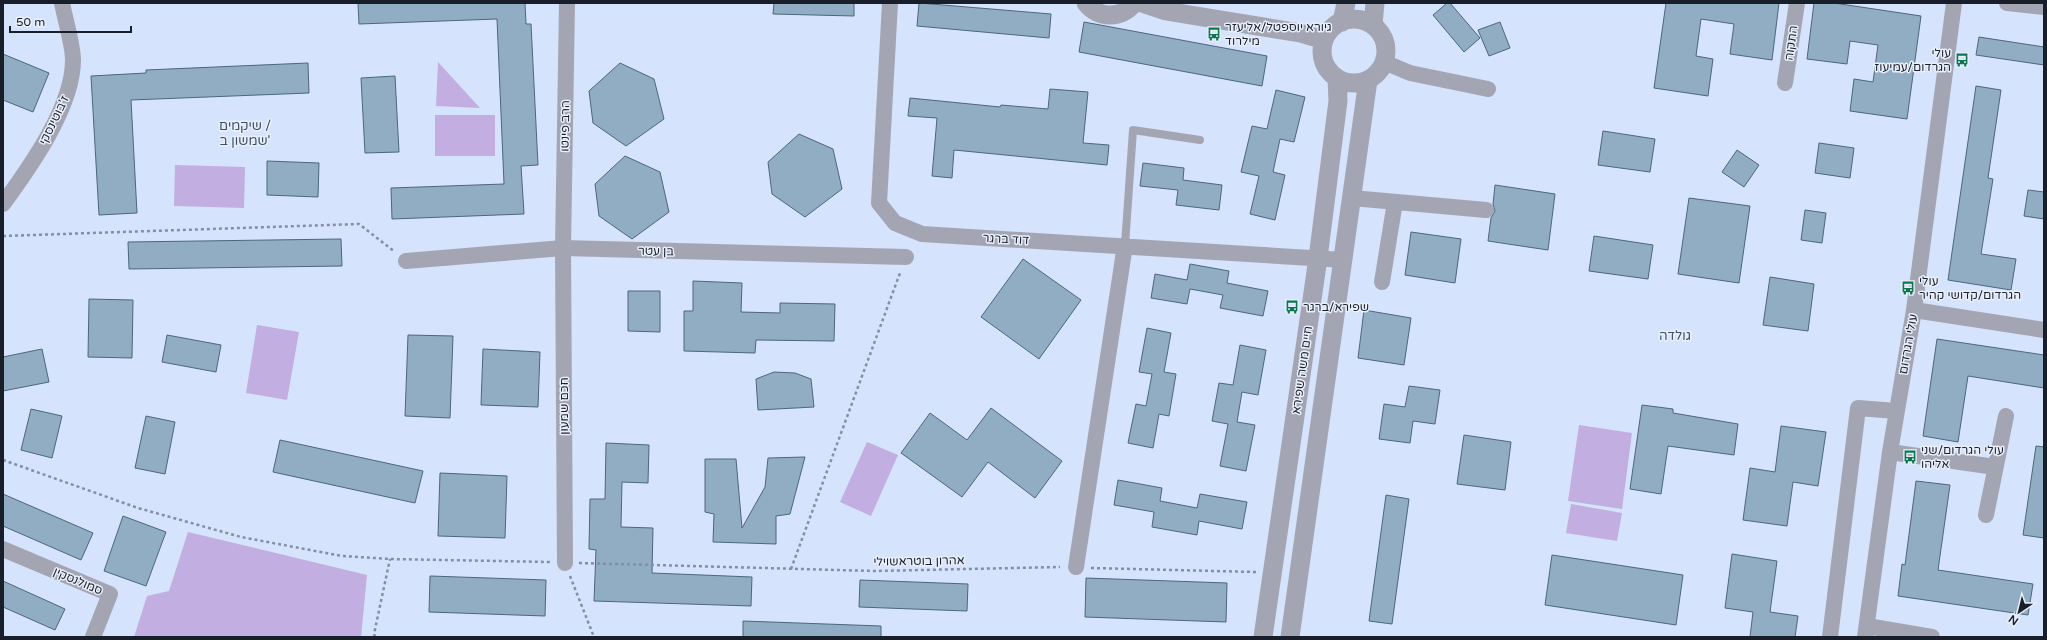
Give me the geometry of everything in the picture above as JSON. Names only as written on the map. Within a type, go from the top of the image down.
[{"type":"street","name":"ז'בוטינסקי","points":[[3,204],[30,166],[52,128],[68,93],[74,60],[62,3]]},
{"type":"street","name":"הרב פינטו","points":[[563,248],[567,3]]},
{"type":"street","name":"דוד ברגר","points":[[890,3],[880,203],[895,223],[922,234],[1125,245],[1344,260]]},
{"type":"street","points":[[1086,3],[1094,11],[1103,15],[1112,16],[1122,13],[1134,3]]},
{"type":"street","points":[[1142,3],[1166,11],[1300,33],[1324,40]]},
{"type":"street","points":[[1342,22],[1346,3]]},
{"type":"street","points":[[1373,25],[1375,3]]},
{"type":"street","name":"התקוה","points":[[1785,83],[1797,3]]},
{"type":"street","name":"עולי הגרדום","points":[[1866,631],[1896,411],[1914,310],[1954,3]]},
{"type":"street","points":[[2007,3],[2044,7]]},
{"type":"street","points":[[1358,19],[1373,25],[1383,38],[1386,54],[1384,62],[1378,72],[1368,80],[1353,83],[1337,78],[1324,61],[1322,48],[1324,40],[1328,32],[1342,22],[1358,19]]},
{"type":"street","points":[[1384,62],[1410,73],[1488,89]]},
{"type":"street","name":"חיים משה שפירא","points":[[1263,637],[1318,258],[1338,101],[1337,78]]},
{"type":"street","points":[[1290,637],[1368,80]]},
{"type":"street","points":[[1352,198],[1486,210]]},
{"type":"street","points":[[1382,282],[1395,202]]},
{"type":"street","points":[[1076,567],[1125,245]]},
{"type":"street","name":"בן עטר","points":[[406,261],[563,248],[906,257]]},
{"type":"street","name":"חכם שמעון","points":[[563,248],[566,563]]},
{"type":"street","points":[[1914,310],[2044,330]]},
{"type":"street","points":[[1830,637],[1858,408],[1896,411]]},
{"type":"street","points":[[1986,515],[2006,416]]},
{"type":"street","points":[[1890,452],[1995,467]]},
{"type":"street","name":"סמולנסקין","points":[[3,550],[110,594],[93,637]]},
{"type":"street","points":[[1866,631],[1932,637]]},
{"type":"lane","points":[[1125,245],[1133,130],[1200,140]]},
{"type":"path","points":[[3,236],[359,224],[406,261]]},
{"type":"path","points":[[791,569],[906,257]]},
{"type":"path","name":"אהרון בוטראשוילי","points":[[3,460],[138,508],[241,537],[342,556],[390,559],[875,571],[1076,567],[1273,573]]},
{"type":"path","points":[[375,637],[374,634],[390,559]]},
{"type":"path","points":[[566,563],[594,637]]},
{"type":"shaded area","points":[[438,62],[480,108],[436,106]]},
{"type":"shaded area","points":[[435,115],[495,115],[495,156],[435,156]]},
{"type":"shaded area","points":[[175,165],[245,167],[244,208],[174,206]]},
{"type":"shaded area","points":[[257,325],[299,332],[287,400],[246,393]]},
{"type":"shaded area","points":[[1579,425],[1632,433],[1622,509],[1568,501]]},
{"type":"shaded area","points":[[867,442],[898,455],[871,516],[840,502]]},
{"type":"shaded area","points":[[1571,504],[1622,513],[1617,541],[1566,533]]},
{"type":"shaded area","points":[[188,532],[367,575],[361,637],[134,637],[147,596],[169,591]]},
{"type":"building","points":[[358,3],[525,3],[526,24],[531,24],[538,165],[521,166],[524,214],[392,219],[391,188],[504,184],[497,19],[359,24]]},
{"type":"building","points":[[774,3],[854,3],[854,16],[773,14]]},
{"type":"building","points":[[919,3],[1051,14],[1049,38],[917,26]]},
{"type":"building","points":[[1447,3],[1450,3],[1480,38],[1464,52],[1433,15]]},
{"type":"building","points":[[1666,3],[1779,3],[1772,60],[1730,54],[1734,24],[1701,19],[1696,56],[1713,59],[1708,96],[1654,88]]},
{"type":"building","points":[[1814,3],[1834,3],[1921,16],[1907,119],[1850,111],[1854,79],[1873,82],[1878,45],[1850,41],[1847,64],[1807,59]]},
{"type":"building","points":[[1084,22],[1267,56],[1262,86],[1079,52]]},
{"type":"building","points":[[1500,22],[1510,48],[1489,56],[1478,30]]},
{"type":"building","points":[[1979,37],[2044,47],[2044,65],[1976,55]]},
{"type":"building","points":[[3,54],[49,73],[33,112],[3,100]]},
{"type":"building","points":[[308,63],[309,93],[131,100],[137,213],[99,215],[91,76],[146,73],[146,70]]},
{"type":"building","points":[[620,63],[654,79],[664,119],[626,146],[593,123],[589,91]]},
{"type":"building","points":[[395,76],[399,152],[365,153],[361,78]]},
{"type":"building","points":[[1976,86],[2001,90],[1988,178],[1993,179],[1981,254],[2016,259],[2011,290],[1948,280]]},
{"type":"building","points":[[1050,89],[1088,92],[1083,143],[1109,145],[1107,165],[954,150],[952,178],[932,176],[937,118],[908,116],[910,98],[1000,107],[1001,105],[1048,109]]},
{"type":"building","points":[[1276,90],[1305,97],[1294,142],[1280,139],[1273,172],[1285,175],[1275,220],[1250,214],[1259,176],[1241,172],[1252,126],[1267,129]]},
{"type":"building","points":[[1603,131],[1655,139],[1650,172],[1598,165]]},
{"type":"building","points":[[799,134],[833,149],[842,189],[805,217],[772,194],[768,162]]},
{"type":"building","points":[[1819,143],[1854,148],[1850,178],[1815,173]]},
{"type":"building","points":[[1737,150],[1759,165],[1744,187],[1722,172]]},
{"type":"building","points":[[625,156],[660,172],[669,212],[632,239],[599,216],[595,184]]},
{"type":"building","points":[[267,161],[319,163],[318,197],[267,195]]},
{"type":"building","points":[[1143,163],[1184,168],[1183,180],[1222,185],[1219,210],[1176,205],[1178,190],[1140,186]]},
{"type":"building","points":[[1495,185],[1555,194],[1548,250],[1488,241],[1491,218],[1495,211],[1493,204]]},
{"type":"building","points":[[2028,190],[2044,192],[2044,219],[2024,216]]},
{"type":"building","points":[[1689,198],[1750,206],[1739,283],[1678,274]]},
{"type":"building","points":[[1805,210],[1826,213],[1822,243],[1801,240]]},
{"type":"building","points":[[1411,232],[1461,239],[1455,283],[1405,275]]},
{"type":"building","points":[[1594,236],[1653,245],[1648,279],[1589,271]]},
{"type":"building","points":[[341,239],[342,266],[129,269],[128,242]]},
{"type":"building","points":[[1023,259],[1081,300],[1039,359],[981,317]]},
{"type":"building","points":[[1190,264],[1229,271],[1227,283],[1268,291],[1263,316],[1220,308],[1223,295],[1190,289],[1187,304],[1151,298],[1155,274],[1187,280]]},
{"type":"building","points":[[1770,277],[1814,284],[1808,331],[1763,325]]},
{"type":"building","points":[[693,281],[742,283],[741,312],[780,313],[780,303],[835,304],[834,341],[756,340],[755,353],[684,351],[684,311],[693,311]]},
{"type":"building","points":[[628,291],[660,291],[660,332],[628,331]]},
{"type":"building","points":[[89,299],[133,300],[132,358],[88,357]]},
{"type":"building","points":[[1364,310],[1411,318],[1404,365],[1358,358]]},
{"type":"building","points":[[1147,328],[1171,333],[1164,372],[1176,374],[1169,416],[1159,414],[1153,448],[1128,443],[1136,404],[1146,406],[1152,374],[1139,372]]},
{"type":"building","points":[[167,335],[221,345],[216,372],[162,362]]},
{"type":"building","points":[[408,335],[453,336],[450,418],[405,416]]},
{"type":"building","points":[[1937,339],[2044,355],[2044,388],[1968,376],[1958,442],[1923,436]]},
{"type":"building","points":[[1240,345],[1266,350],[1258,395],[1242,392],[1237,422],[1255,425],[1246,471],[1220,466],[1228,424],[1212,421],[1219,383],[1233,385]]},
{"type":"building","points":[[42,349],[49,382],[3,391],[3,357]]},
{"type":"building","points":[[483,349],[540,352],[538,407],[481,405]]},
{"type":"building","points":[[774,372],[795,373],[811,379],[814,407],[758,410],[756,379]]},
{"type":"building","points":[[1409,386],[1440,390],[1435,424],[1413,421],[1410,443],[1379,439],[1384,404],[1405,407]]},
{"type":"building","points":[[1642,405],[1673,409],[1673,413],[1738,424],[1734,455],[1668,446],[1661,494],[1630,489]]},
{"type":"building","points":[[991,408],[1062,461],[1035,498],[988,462],[962,497],[901,453],[930,413],[967,440]]},
{"type":"building","points":[[31,409],[62,416],[52,458],[21,450]]},
{"type":"building","points":[[146,416],[175,422],[165,474],[135,468]]},
{"type":"building","points":[[1781,426],[1826,432],[1818,486],[1793,482],[1787,526],[1743,520],[1750,468],[1775,472]]},
{"type":"building","points":[[1464,435],[1511,442],[1505,490],[1457,484]]},
{"type":"building","points":[[280,440],[423,471],[415,503],[273,472]]},
{"type":"building","points":[[606,443],[649,445],[648,483],[622,482],[621,527],[653,528],[652,573],[752,577],[751,606],[594,601],[596,550],[589,549],[590,499],[605,499]]},
{"type":"building","points":[[2036,446],[2044,447],[2044,538],[2023,535]]},
{"type":"building","points":[[805,457],[790,514],[776,516],[776,544],[713,542],[714,514],[705,512],[705,459],[736,459],[742,528],[765,487],[768,458]]},
{"type":"building","points":[[440,473],[507,476],[505,538],[438,536]]},
{"type":"building","points":[[1118,480],[1162,488],[1160,501],[1197,508],[1200,494],[1247,502],[1242,529],[1199,521],[1197,535],[1152,527],[1154,512],[1114,505]]},
{"type":"building","points":[[1916,481],[1950,485],[1938,570],[2033,584],[2028,615],[1898,596],[1902,564],[1905,565]]},
{"type":"building","points":[[3,494],[93,533],[81,560],[3,526]]},
{"type":"building","points":[[1386,495],[1409,499],[1392,624],[1369,621]]},
{"type":"building","points":[[123,516],[166,532],[146,586],[104,571]]},
{"type":"building","points":[[1732,554],[1777,561],[1770,612],[1798,616],[1795,637],[1750,637],[1753,612],[1725,608]]},
{"type":"building","points":[[1552,555],[1683,575],[1676,625],[1545,605]]},
{"type":"building","points":[[430,576],[546,580],[545,616],[429,612]]},
{"type":"building","points":[[1086,578],[1227,583],[1226,622],[1085,617]]},
{"type":"building","points":[[860,580],[968,584],[967,611],[859,607]]},
{"type":"building","points":[[3,581],[65,609],[55,630],[3,607]]},
{"type":"building","points":[[743,621],[881,626],[881,637],[743,637]]},
{"type":"place","name":"גיורא יוספטל/אליעזר מילרוד","points":[[1214,34]]},
{"type":"place","name":"עולי הגרדום/עמיעוז","points":[[1962,60]]},
{"type":"place","name":"עולי הגרדום/קדושי קהיר","points":[[1908,288]]},
{"type":"place","name":"שפירא/ברגר","points":[[1292,307]]},
{"type":"place","name":"עולי הגרדום/שני אליהו","points":[[1910,457]]},
{"type":"district","name":"שיקמים / שמשון ב'","points":[[245,134]]},
{"type":"district","name":"גולדה","points":[[1675,336]]}]
